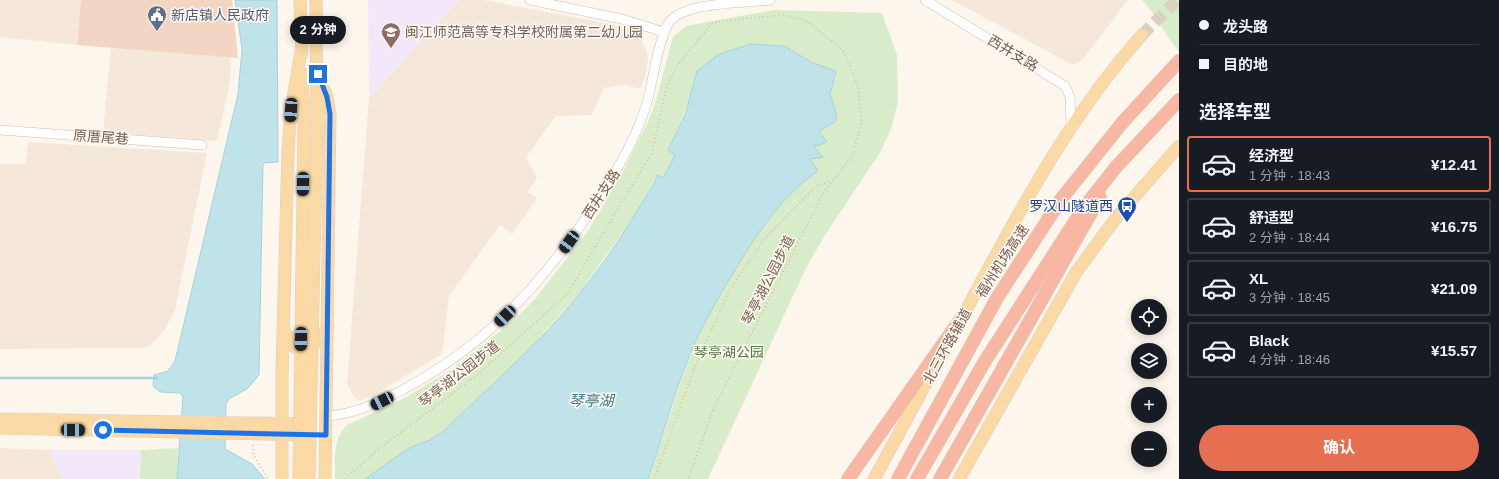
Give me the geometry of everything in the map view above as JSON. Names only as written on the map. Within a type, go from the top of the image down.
[{"type":"highway","name":"福州机场高速","points":[[898,479],[996,298],[1062,198],[1122,123],[1179,61]]},
{"type":"highway","points":[[917,479],[985,361],[1083,209],[1116,167],[1179,100]]},
{"type":"highway","points":[[940,479],[1116,167]]},
{"type":"highway","points":[[848,479],[960,320]]},
{"type":"main road","points":[[299,479],[304,121],[300,0]]},
{"type":"main road","points":[[309,479],[318,123],[316,0]]},
{"type":"main road","name":"北三环路辅道","points":[[874,479],[960,320],[1071,126],[1106,78],[1142,35]]},
{"type":"main road","points":[[282,474],[288,150],[291,110],[302,46]]},
{"type":"main road","points":[[318,74],[327,97],[330,114],[325,479]]},
{"type":"main road","points":[[959,479],[1077,271],[1116,218],[1179,146]]},
{"type":"main road","points":[[284,330],[294,347],[306,349],[321,340],[328,325]]},
{"type":"main road","points":[[0,419],[161,426],[283,429]]},
{"type":"main road","points":[[233,428],[252,434],[283,429],[326,425]]},
{"type":"main road","points":[[0,428],[161,426]]},
{"type":"street","points":[[530,0],[622,19],[664,32]]},
{"type":"street","name":"西井支路","points":[[326,425],[347,414],[366,408],[422,379],[462,353],[488,333],[538,283],[576,232],[613,175],[629,147],[648,98],[664,32],[675,17],[692,8],[770,0]]},
{"type":"street","name":"西井支路","points":[[925,0],[1065,86],[1070,97],[1071,126]]},
{"type":"street","name":"原厝尾巷","points":[[0,130],[202,145]]},
{"type":"path","name":"琴亭湖公园步道","points":[[345,479],[377,450],[477,374],[567,294],[652,152],[668,81],[681,60],[713,22],[783,15],[808,21],[843,50],[858,86],[862,122],[852,156],[824,192],[715,405],[688,479]]},
{"type":"path","name":"琴亭湖公园步道","points":[[654,479],[694,366],[730,289],[764,238],[816,186],[832,181]]},
{"type":"path","points":[[252,434],[253,454],[268,479]]},
{"type":"shaded area","points":[[0,0],[81,0],[77,45],[0,37]]},
{"type":"shaded area","name":"闽江师范高等专科学校附属第二幼儿园","points":[[368,0],[458,0],[369,98]]},
{"type":"shaded area","points":[[458,0],[483,0],[631,28],[639,35],[647,52],[648,59],[646,73],[641,89],[625,85],[604,88],[592,115],[556,116],[526,157],[537,178],[528,192],[537,198],[512,234],[500,225],[449,296],[442,354],[376,394],[359,401],[354,397],[347,384],[369,98]]},
{"type":"shaded area","points":[[952,0],[1128,0],[1084,58],[1076,64],[1071,64]]},
{"type":"shaded area","points":[[111,47],[229,56],[231,68],[229,88],[217,141],[103,132]]},
{"type":"shaded area","points":[[28,142],[207,153],[175,310],[163,332],[150,346],[140,348],[0,349],[0,164],[26,164]]},
{"type":"shaded area","points":[[0,448],[53,450],[53,458],[62,479],[0,479]]},
{"type":"shaded area","points":[[53,450],[141,450],[140,479],[62,479],[53,458]]},
{"type":"green space","points":[[1142,0],[1179,0],[1179,51],[1152,12]]},
{"type":"green space","name":"琴亭湖公园","points":[[774,10],[882,13],[897,55],[898,101],[891,129],[881,151],[825,235],[806,268],[708,479],[648,479],[684,373],[698,337],[716,300],[753,240],[769,218],[802,182],[810,159],[823,157],[814,146],[819,131],[835,123],[837,117],[830,94],[836,71],[813,63],[784,46],[751,44],[719,54],[691,97],[668,150],[675,155],[663,178],[657,175],[636,213],[580,292],[524,355],[445,430],[430,440],[409,448],[365,479],[335,479],[335,450],[339,437],[347,425],[401,400],[451,370],[515,319],[534,300],[588,231],[625,168],[648,122],[655,104],[673,37],[686,26]]},
{"type":"green space","points":[[178,448],[177,479],[140,479],[141,450]]},
{"type":"water","points":[[235,0],[277,0],[278,162],[263,163],[259,375],[248,388],[229,399],[226,404],[225,449],[252,464],[265,479],[177,479],[183,397],[180,393],[160,392],[153,386],[154,375],[168,371],[175,361],[238,94],[242,49]]},
{"type":"water","name":"琴亭湖","points":[[751,44],[784,46],[813,63],[836,71],[830,94],[837,116],[835,122],[819,131],[827,142],[814,147],[823,157],[810,159],[818,171],[782,203],[753,241],[698,336],[690,353],[671,407],[648,479],[365,479],[409,448],[430,440],[445,430],[521,358],[561,316],[591,279],[618,241],[655,181],[657,175],[663,178],[675,155],[668,150],[686,112],[697,71],[719,54]]},
{"type":"building","name":"新店镇人民政府","points":[[81,0],[232,0],[238,58],[77,45]]},
{"type":"waterway","points":[[0,378],[157,378]]},
{"type":"tunnel","points":[[1142,35],[1177,0]]},
{"type":"place","name":"新店镇人民政府","points":[[157,32]]},
{"type":"place","name":"闽江师范高等专科学校附属第二幼儿园","points":[[391,49]]},
{"type":"place","name":"罗汉山隧道西","points":[[1127,223]]},
{"type":"route","points":[[103,430],[326,435],[330,114],[327,97],[318,74]]}]
